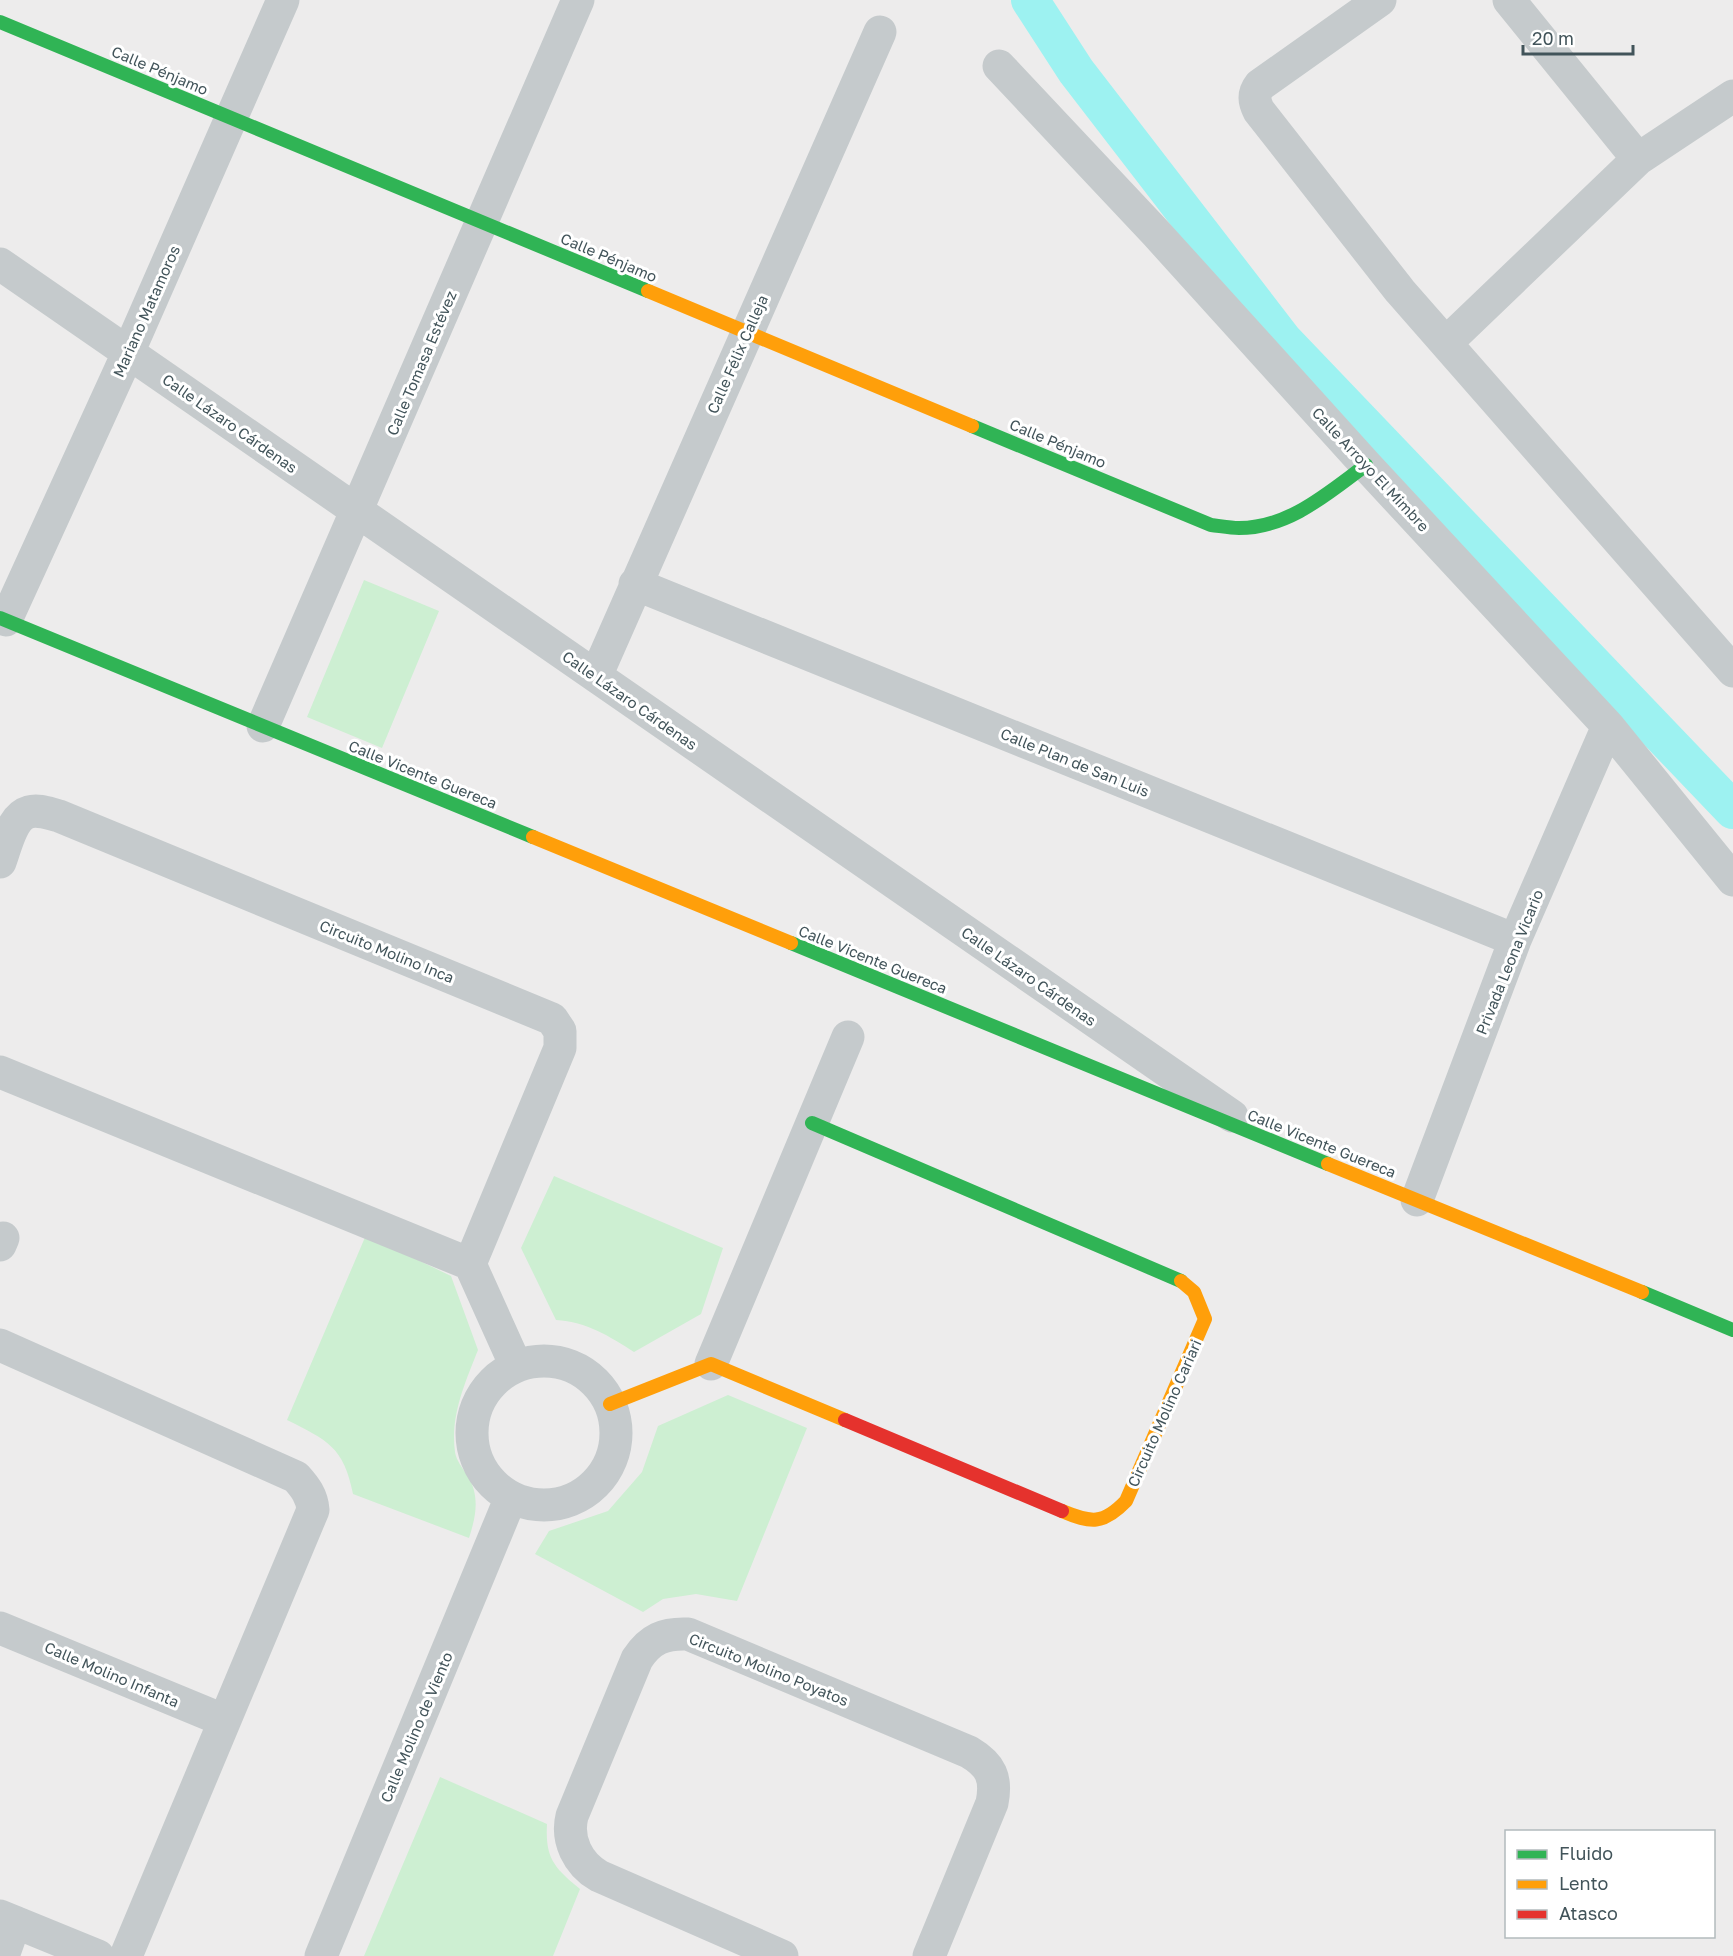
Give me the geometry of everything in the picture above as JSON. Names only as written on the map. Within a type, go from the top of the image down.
[{"type":"street","name":"Mariano Matamoros","points":[[3,619],[128,353],[283,0]]},
{"type":"street","name":"Calle Tomasa Estévez","points":[[263,726],[578,0]]},
{"type":"street","points":[[1380,0],[1265,81],[1256,90],[1255,102],[1259,111],[1400,291],[1733,671]]},
{"type":"street","points":[[1509,0],[1638,159]]},
{"type":"street","name":"Calle Pénjamo","points":[[0,22],[1216,526],[1240,528],[1273,523],[1290,517],[1366,465]]},
{"type":"street","name":"Calle Félix Calleja","points":[[596,676],[880,32]]},
{"type":"street","name":"Calle Arroyo El Mimbre","points":[[999,66],[1156,233],[1366,465],[1608,726],[1733,880]]},
{"type":"street","points":[[1446,343],[1638,159],[1733,96]]},
{"type":"street","name":"Calle Lázaro Cárdenas","points":[[0,264],[1260,1136]]},
{"type":"street","name":"Calle Plan de San Luis","points":[[635,584],[1515,940]]},
{"type":"street","name":"Calle Vicente Guereca","points":[[3,619],[1733,1330]]},
{"type":"street","name":"Privada Leona Vicario","points":[[1417,1200],[1515,940],[1608,726]]},
{"type":"street","name":"Circuito Molino Inca","points":[[0,862],[20,818],[29,812],[41,811],[59,816],[552,1019],[560,1031],[560,1048],[470,1264]]},
{"type":"street","points":[[610,1404],[711,1364],[848,1037]]},
{"type":"street","points":[[0,1072],[470,1264],[516,1366]]},
{"type":"street","name":"Circuito Molino Cariari","points":[[711,1364],[1091,1522],[1109,1517],[1126,1501],[1205,1319],[1194,1292],[1183,1282],[812,1123]]},
{"type":"street","points":[[0,1345],[296,1477],[312,1501],[313,1510],[126,1956]]},
{"type":"street","points":[[538,1362],[560,1363],[581,1371],[598,1385],[610,1404],[616,1429],[614,1454],[602,1476],[584,1494],[561,1504],[535,1505],[511,1497],[492,1484],[479,1465],[473,1442],[473,1419],[482,1397],[496,1379],[516,1366],[538,1362]]},
{"type":"street","name":"Calle Molino de Viento","points":[[321,1956],[511,1497]]},
{"type":"street","name":"Calle Molino Infanta","points":[[0,1628],[223,1720]]},
{"type":"street","name":"Circuito Molino Poyatos","points":[[782,1956],[599,1876],[588,1869],[575,1848],[571,1837],[572,1816],[637,1659],[651,1641],[662,1636],[688,1634],[969,1752],[985,1762],[995,1789],[992,1803],[929,1956]]},
{"type":"street","points":[[3,1956],[8,1919],[98,1956]]},
{"type":"green space","points":[[364,580],[439,611],[382,748],[307,717]]},
{"type":"green space","points":[[554,1176],[723,1248],[701,1314],[634,1352],[607,1335],[588,1327],[556,1320],[521,1248]]},
{"type":"green space","points":[[366,1235],[451,1276],[478,1350],[460,1400],[454,1439],[458,1461],[474,1491],[475,1514],[469,1538],[353,1494],[345,1465],[332,1447],[313,1433],[287,1420]]},
{"type":"green space","points":[[728,1395],[807,1428],[737,1601],[696,1594],[663,1599],[643,1612],[535,1554],[549,1531],[608,1511],[642,1472],[658,1426]]},
{"type":"green space","points":[[440,1777],[547,1824],[548,1846],[553,1862],[580,1889],[553,1956],[364,1956]]},
{"type":"waterway","points":[[1030,0],[1076,71],[1284,341],[1733,810]]},
{"type":"traffic: fast","points":[[0,22],[648,291]]},
{"type":"traffic: fast","points":[[972,426],[1211,525],[1232,528],[1257,526],[1291,515],[1307,507],[1366,465]]},
{"type":"traffic: fast","points":[[0,618],[533,837]]},
{"type":"traffic: fast","points":[[791,943],[1328,1164]]},
{"type":"traffic: fast","points":[[812,1123],[1181,1281]]},
{"type":"traffic: fast","points":[[1642,1292],[1733,1330]]},
{"type":"traffic: slow","points":[[648,291],[972,426]]},
{"type":"traffic: slow","points":[[533,837],[791,943]]},
{"type":"traffic: slow","points":[[1328,1164],[1642,1292]]},
{"type":"traffic: slow","points":[[1062,1511],[1081,1518],[1096,1520],[1118,1509],[1126,1501],[1205,1319],[1194,1292],[1181,1281]]},
{"type":"traffic: slow","points":[[610,1404],[711,1364],[845,1420]]},
{"type":"traffic: jam","points":[[845,1420],[1062,1511]]}]
